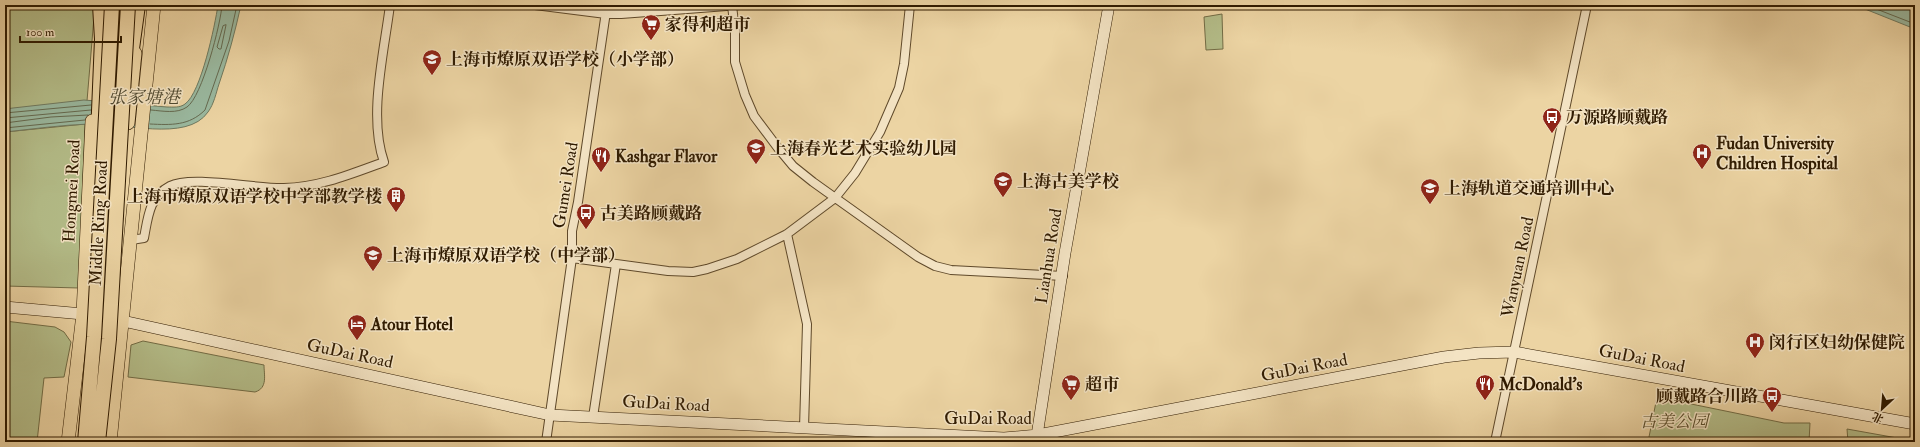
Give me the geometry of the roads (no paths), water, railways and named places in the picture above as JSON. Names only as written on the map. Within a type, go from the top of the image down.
[{"type":"highway","points":[[99,5],[102,39]]},
{"type":"highway","points":[[94,341],[97,180],[104,5]]},
{"type":"highway","name":"Middle Ring Road","points":[[85,442],[94,341],[112,5]]},
{"type":"highway","name":"Middle Ring Road","points":[[98,442],[109,339],[124,133],[128,5]]},
{"type":"highway","points":[[124,133],[139,5]]},
{"type":"main road","name":"Hongmei Road","points":[[68,442],[83,314],[99,5]]},
{"type":"main road","points":[[110,442],[154,5]]},
{"type":"main road","points":[[145,100],[153,84],[162,5]]},
{"type":"main road","name":"Lianhua Road","points":[[1037,439],[1063,276],[1066,245],[1109,5]]},
{"type":"main road","name":"Hongmei Road","points":[[76,377],[94,341],[108,318],[124,133]]},
{"type":"main road","name":"GuDai Road","points":[[5,308],[83,314],[108,318],[550,415],[804,428],[882,437],[1037,439],[1444,357],[1479,353],[1514,352],[1915,424]]},
{"type":"main road","points":[[76,377],[84,378],[91,384],[92,442]]},
{"type":"street","points":[[131,240],[144,238],[150,208],[154,198],[171,185],[203,182],[268,188],[304,186],[326,182],[384,162],[377,137],[377,116],[390,5]]},
{"type":"street","points":[[535,5],[606,14],[736,5],[735,62],[745,95],[754,116],[793,166],[918,257],[935,266],[951,270],[1063,276]]},
{"type":"street","name":"Gumei Road","points":[[546,442],[572,258],[572,231],[578,202],[607,5]]},
{"type":"street","points":[[572,258],[680,272],[707,269],[737,259],[787,234],[835,198],[869,152],[889,113],[899,88],[904,64],[910,5]]},
{"type":"street","name":"Wanyuan Road","points":[[1495,442],[1587,5]]},
{"type":"street","points":[[787,234],[807,324],[804,428]]},
{"type":"street","points":[[593,417],[616,264]]},
{"type":"water","points":[[218,5],[241,5],[234,35],[213,102],[208,112],[198,121],[185,127],[170,129],[89,124],[5,132],[5,109],[84,100],[167,107],[176,107],[185,104],[191,97],[202,73]]},
{"type":"water","points":[[1855,5],[1905,5],[1915,9],[1915,29]]},
{"type":"place","name":"家得利超市","points":[[651,41]]},
{"type":"place","name":"上海市燎原双语学校（小学部）","points":[[432,76]]},
{"type":"place","name":"万源路顾戴路","points":[[1552,134]]},
{"type":"place","name":"上海春光艺术实验幼儿园","points":[[756,165]]},
{"type":"place","name":"Fudan University Children Hospital","points":[[1702,170]]},
{"type":"place","name":"Kashgar Flavor","points":[[601,173]]},
{"type":"place","name":"上海古美学校","points":[[1003,198]]},
{"type":"place","name":"上海轨道交通培训中心","points":[[1430,205]]},
{"type":"place","name":"上海市燎原双语学校中学部教学楼","points":[[396,213]]},
{"type":"place","name":"古美路顾戴路","points":[[586,230]]},
{"type":"place","name":"上海市燎原双语学校（中学部）","points":[[373,272]]},
{"type":"place","name":"Atour Hotel","points":[[357,341]]},
{"type":"place","name":"闵行区妇幼保健院","points":[[1755,359]]},
{"type":"place","name":"超市","points":[[1071,401]]},
{"type":"place","name":"McDonald's","points":[[1485,401]]},
{"type":"place","name":"顾戴路合川路","points":[[1772,413]]},
{"type":"water label","name":"张家塘港","points":[[144,97]]},
{"type":"park label","name":"古美公园","points":[[1674,421]]}]
